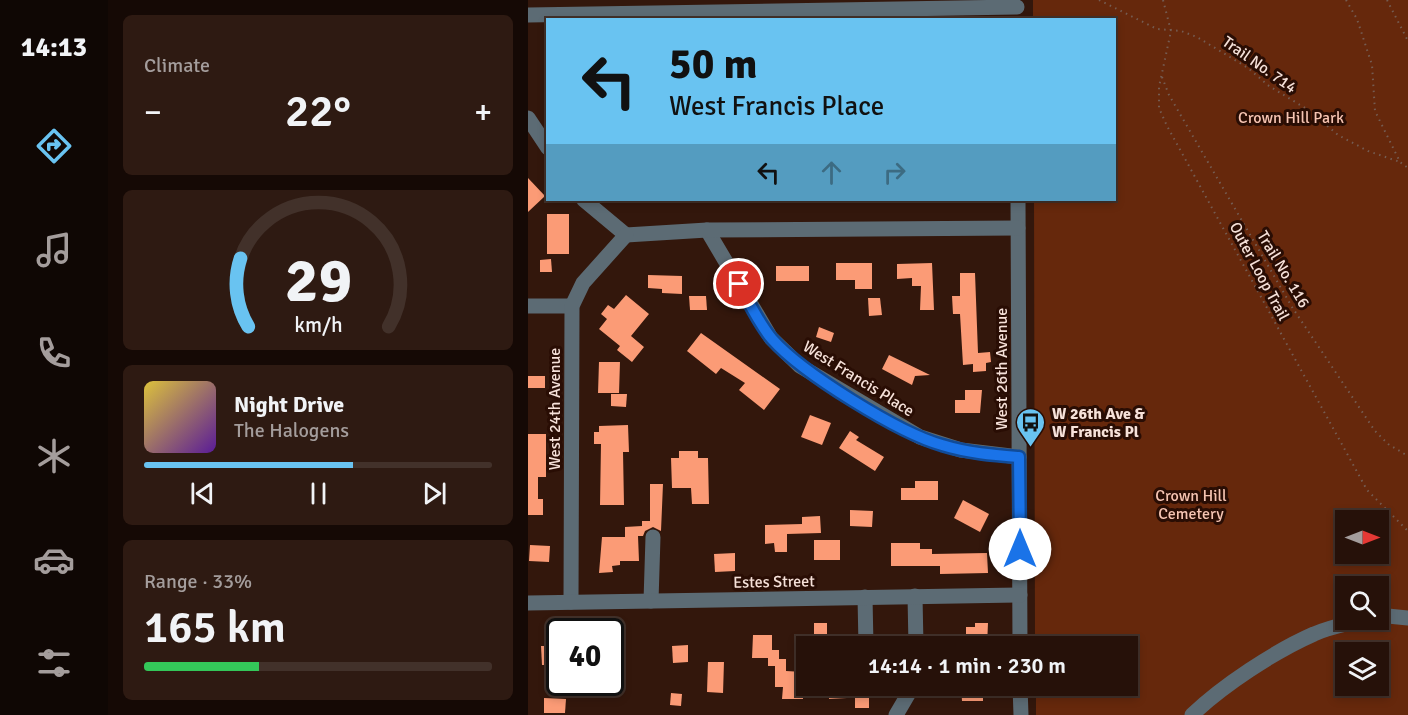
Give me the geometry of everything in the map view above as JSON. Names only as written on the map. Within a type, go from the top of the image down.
[{"type":"street","points":[[528,15],[1017,9]]},
{"type":"street","points":[[528,118],[546,145]]},
{"type":"street","points":[[585,201],[626,235],[707,230],[1018,228]]},
{"type":"street","name":"West 26th Avenue","points":[[1018,201],[1020,636]]},
{"type":"street","name":"West Francis Place","points":[[707,230],[771,338],[800,366],[920,438],[961,450],[1019,457]]},
{"type":"street","name":"West 24th Avenue","points":[[571,602],[572,306],[584,283],[626,235]]},
{"type":"street","points":[[528,306],[572,306]]},
{"type":"street","points":[[651,601],[652,537]]},
{"type":"street","name":"Estes Street","points":[[528,603],[1020,595]]},
{"type":"street","points":[[915,596],[916,636]]},
{"type":"street","points":[[865,597],[866,636]]},
{"type":"street","points":[[1389,616],[1408,618]]},
{"type":"street","points":[[1192,715],[1230,684],[1287,648],[1315,634],[1335,628]]},
{"type":"street","points":[[896,715],[907,696]]},
{"type":"street","points":[[1020,696],[1021,715]]},
{"type":"path","name":"Trail No. 714","points":[[1099,0],[1157,29],[1197,37],[1218,48],[1248,68],[1269,86],[1310,111],[1338,135],[1368,151],[1400,162]]},
{"type":"path","name":"Outer Loop Trail","points":[[1163,0],[1171,31],[1162,77],[1159,108],[1367,490],[1408,531]]},
{"type":"path","points":[[1346,0],[1357,19],[1372,65],[1375,111],[1400,162],[1408,168]]},
{"type":"path","points":[[1387,0],[1408,41]]},
{"type":"path","name":"Trail No. 116","points":[[1162,77],[1169,95],[1292,308],[1375,431],[1388,444],[1408,456]]},
{"type":"green space","name":"Crown Hill Cemetery","points":[[1033,0],[1408,0],[1408,715],[1036,715],[1036,696],[1138,696],[1138,636],[1035,636],[1034,201],[1116,201],[1116,18],[1033,18]]},
{"type":"building","points":[[528,178],[545,196],[528,212]]},
{"type":"building","points":[[547,214],[569,214],[569,254],[547,254]]},
{"type":"building","points":[[551,259],[552,272],[540,272],[540,260]]},
{"type":"building","points":[[836,263],[872,263],[872,289],[855,289],[855,280],[836,280]]},
{"type":"building","points":[[932,263],[934,310],[920,310],[921,286],[912,286],[912,278],[897,279],[897,264]]},
{"type":"building","points":[[776,266],[809,266],[809,281],[776,281]]},
{"type":"building","points":[[960,273],[975,273],[978,353],[990,352],[991,362],[986,363],[986,371],[973,372],[973,364],[963,365],[960,314],[953,314],[952,296],[960,296]]},
{"type":"building","points":[[648,275],[682,276],[682,294],[662,293],[662,289],[648,288]]},
{"type":"building","points":[[626,295],[649,314],[631,336],[644,347],[632,362],[617,350],[620,346],[599,329],[607,319],[601,314],[608,305],[614,309]]},
{"type":"building","points":[[689,296],[706,296],[707,310],[690,310]]},
{"type":"building","points":[[868,298],[880,298],[882,315],[869,316]]},
{"type":"building","points":[[819,327],[834,333],[831,342],[816,337]]},
{"type":"building","points":[[701,333],[780,389],[764,410],[739,390],[745,383],[721,368],[716,374],[687,351]]},
{"type":"building","points":[[889,355],[930,375],[915,376],[912,385],[882,369]]},
{"type":"building","points":[[599,362],[620,362],[619,393],[598,393]]},
{"type":"building","points":[[528,376],[545,376],[545,388],[528,388]]},
{"type":"building","points":[[965,390],[982,390],[980,413],[955,413],[955,400],[965,400]]},
{"type":"building","points":[[611,394],[627,394],[626,407],[611,406]]},
{"type":"building","points":[[810,415],[831,423],[822,445],[801,437]]},
{"type":"building","points":[[628,425],[629,452],[623,452],[624,505],[600,505],[601,444],[594,444],[594,432],[599,432],[599,426]]},
{"type":"building","points":[[850,431],[859,437],[856,440],[884,457],[875,471],[839,448]]},
{"type":"building","points":[[528,434],[546,434],[546,477],[538,477],[538,499],[543,499],[543,515],[528,515]]},
{"type":"building","points":[[679,451],[698,451],[698,458],[708,458],[709,504],[692,504],[691,488],[672,488],[671,458],[679,458]]},
{"type":"building","points":[[915,481],[938,481],[938,500],[901,500],[901,488],[915,488]]},
{"type":"building","points":[[650,484],[663,484],[661,531],[653,527],[645,531],[643,536],[638,536],[639,561],[620,561],[620,565],[612,566],[613,572],[599,573],[602,537],[625,537],[625,527],[642,526],[642,521],[650,521]]},
{"type":"building","points":[[963,500],[989,514],[980,532],[954,518]]},
{"type":"building","points":[[850,510],[873,511],[872,527],[850,526]]},
{"type":"building","points":[[820,516],[821,533],[787,534],[787,552],[775,552],[774,543],[765,544],[765,525],[802,524],[802,517]]},
{"type":"building","points":[[814,540],[840,540],[840,560],[814,560]]},
{"type":"building","points":[[891,543],[920,543],[920,549],[932,549],[932,554],[987,553],[988,573],[940,574],[940,566],[891,566]]},
{"type":"building","points":[[530,545],[550,546],[549,562],[529,561]]},
{"type":"building","points":[[735,553],[735,571],[715,572],[714,554]]},
{"type":"building","points":[[814,623],[827,623],[827,636],[814,636]]},
{"type":"building","points":[[975,623],[988,623],[987,636],[966,636],[966,627],[975,627]]},
{"type":"building","points":[[753,635],[772,635],[772,650],[779,650],[779,659],[786,659],[786,671],[796,672],[796,696],[803,696],[803,699],[782,699],[783,687],[775,687],[775,666],[768,666],[768,658],[752,658]]},
{"type":"building","points":[[688,645],[688,662],[673,663],[672,646]]},
{"type":"building","points":[[541,646],[546,646],[546,665],[542,665]]},
{"type":"building","points":[[708,662],[724,662],[723,693],[707,692]]},
{"type":"building","points":[[671,693],[682,694],[681,706],[670,705]]},
{"type":"building","points":[[829,696],[847,696],[847,698],[829,699]]},
{"type":"building","points":[[855,696],[869,696],[869,708],[855,708]]},
{"type":"building","points":[[962,696],[983,696],[983,701],[962,701]]},
{"type":"building","points":[[544,698],[566,699],[565,713],[544,713]]},
{"type":"place","name":"W 26th Ave & W Francis Pl","points":[[1031,448]]},
{"type":"route","points":[[739,284],[771,338],[800,366],[838,390],[920,438],[961,450],[1019,457],[1020,549]]},
{"type":"park label","name":"Crown Hill Park","points":[[1291,117]]}]
